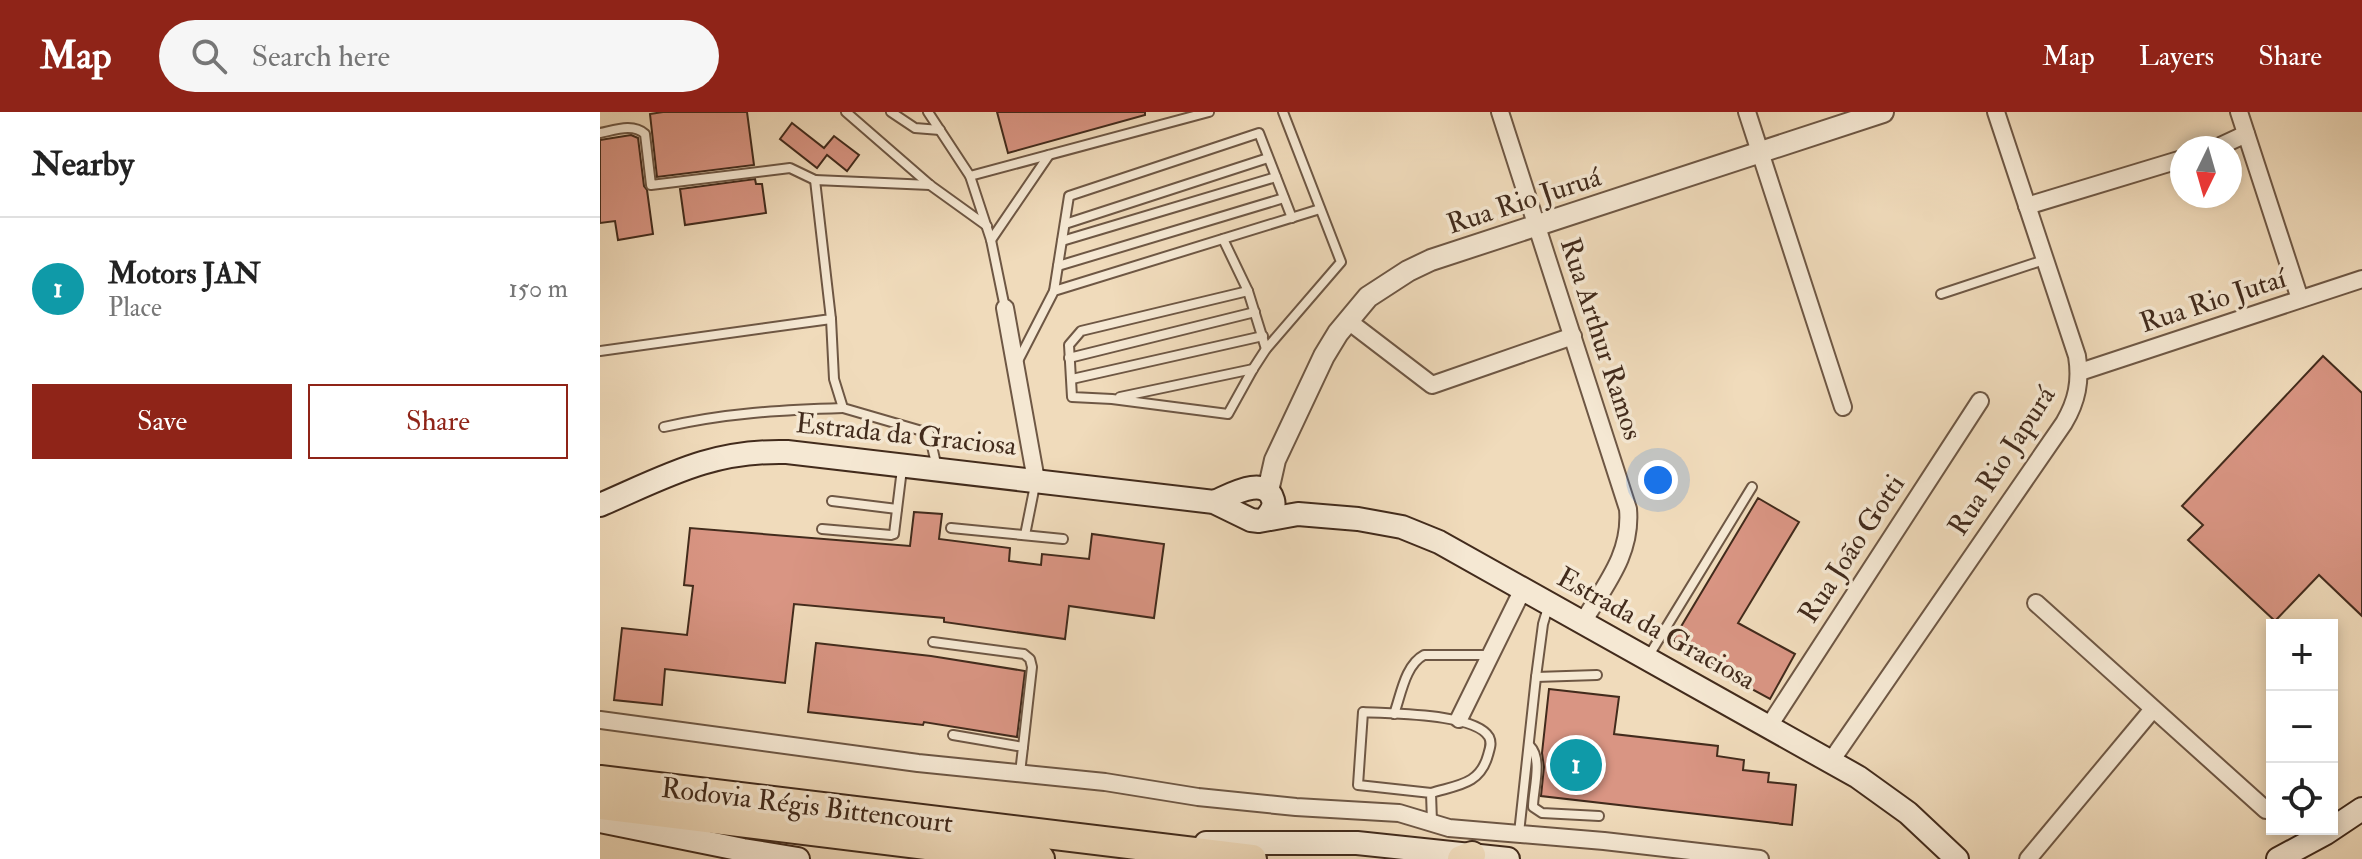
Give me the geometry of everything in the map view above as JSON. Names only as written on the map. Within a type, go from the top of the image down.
[{"type":"highway","name":"Rodovia Régis Bittencourt","points":[[600,780],[1252,859]]},
{"type":"highway","name":"Rodovia Régis Bittencourt","points":[[600,805],[1040,859]]},
{"type":"main road","name":"Estrada da Graciosa","points":[[600,505],[695,464],[736,454],[787,452],[1214,502],[1259,500],[1298,514],[1384,522],[1439,542],[1831,761],[1908,813],[1953,858]]},
{"type":"main road","points":[[2278,859],[2362,809]]},
{"type":"main road","points":[[600,821],[798,859]]},
{"type":"main road","points":[[1137,847],[1317,842],[1386,845],[1466,857],[1508,859]]},
{"type":"street","name":"Rua Arthur Ramos","points":[[1500,112],[1625,493],[1630,526],[1621,558],[1583,622]]},
{"type":"street","points":[[1747,112],[1843,407]]},
{"type":"street","name":"Rua Rio Juruá","points":[[1259,500],[1324,356],[1347,320],[1368,297],[1408,271],[1431,260],[1883,112]]},
{"type":"street","name":"Rua Rio Japurá","points":[[1831,761],[2064,423],[2078,393],[2080,372],[2077,356],[1996,112]]},
{"type":"street","points":[[2239,112],[2300,299]]},
{"type":"street","points":[[2242,136],[2246,134]]},
{"type":"street","points":[[2027,206],[2170,163]]},
{"type":"street","name":"Rua Rio Jutaí","points":[[2080,372],[2362,279]]},
{"type":"street","points":[[1005,308],[1036,480]]},
{"type":"street","points":[[1347,320],[1432,385],[1573,336]]},
{"type":"street","name":"Rua João Gotti","points":[[1769,726],[1980,401]]},
{"type":"street","points":[[1459,719],[1523,589]]},
{"type":"street","points":[[2036,603],[2266,810]]},
{"type":"street","points":[[2028,859],[2153,709]]},
{"type":"street","points":[[600,720],[918,763],[1105,782],[1231,801],[1399,813],[1449,828],[1760,859]]},
{"type":"lane","points":[[846,112],[930,185],[988,227]]},
{"type":"lane","points":[[891,112],[915,128],[940,130]]},
{"type":"lane","points":[[928,112],[970,176],[988,227],[1005,308]]},
{"type":"lane","points":[[970,176],[1209,112]]},
{"type":"lane","points":[[1248,291],[1081,331],[1069,345],[1072,397],[1228,414],[1266,349],[1341,262],[1283,112]]},
{"type":"lane","points":[[600,133],[629,128],[640,129],[645,134],[651,185],[790,168],[815,180],[930,185]]},
{"type":"lane","points":[[1015,366],[1054,291],[1069,196],[1259,133],[1292,218]]},
{"type":"lane","points":[[991,240],[1049,155]]},
{"type":"lane","points":[[1065,224],[1268,158]]},
{"type":"lane","points":[[1062,241],[1276,177]]},
{"type":"lane","points":[[815,180],[831,319],[834,379],[843,408]]},
{"type":"lane","points":[[1058,266],[1284,198]]},
{"type":"lane","points":[[1054,291],[1320,209]]},
{"type":"lane","points":[[1223,239],[1248,291],[1266,349]]},
{"type":"lane","points":[[1941,294],[2045,260]]},
{"type":"lane","points":[[1069,358],[1255,312]]},
{"type":"lane","points":[[600,351],[831,319]]},
{"type":"lane","points":[[1072,379],[1263,336]]},
{"type":"lane","points":[[1112,399],[1253,369]]},
{"type":"lane","points":[[664,427],[702,418],[769,410],[843,408],[929,433],[937,469]]},
{"type":"lane","points":[[822,529],[891,535],[896,530],[903,465]]},
{"type":"lane","points":[[1025,535],[1036,480]]},
{"type":"lane","points":[[1648,658],[1752,487]]},
{"type":"lane","points":[[832,501],[897,509]]},
{"type":"lane","points":[[951,528],[1063,539]]},
{"type":"lane","points":[[1519,833],[1536,677],[1549,603]]},
{"type":"lane","points":[[933,642],[1024,654],[1030,659],[1032,667],[1020,774]]},
{"type":"lane","points":[[1394,714],[1411,667],[1418,658],[1424,655],[1490,655]]},
{"type":"lane","points":[[1536,677],[1597,675]]},
{"type":"lane","points":[[1363,712],[1459,719],[1490,738],[1485,768],[1468,781],[1431,793],[1358,785],[1363,712]]},
{"type":"lane","points":[[953,735],[1023,747]]},
{"type":"lane","points":[[1530,746],[1535,751],[1536,763],[1533,807],[1542,813],[1599,816]]},
{"type":"lane","points":[[1431,793],[1432,823]]},
{"type":"building","points":[[747,112],[754,165],[657,177],[650,114]]},
{"type":"building","points":[[997,112],[1145,112],[1145,115],[1008,153]]},
{"type":"building","points":[[792,123],[824,148],[834,136],[859,155],[847,171],[827,155],[817,168],[780,139]]},
{"type":"building","points":[[631,135],[638,138],[653,234],[618,240],[615,221],[600,223],[600,140]]},
{"type":"building","points":[[755,179],[756,184],[762,184],[766,213],[685,225],[680,189]]},
{"type":"building","points":[[2323,356],[2362,393],[2362,616],[2319,575],[2277,619],[2273,619],[2188,540],[2203,525],[2182,506]]},
{"type":"building","points":[[1758,498],[1799,522],[1738,623],[1795,654],[1770,699],[1724,674],[1725,671],[1673,640]]},
{"type":"building","points":[[914,512],[942,514],[939,539],[1010,548],[1009,561],[1041,565],[1042,554],[1089,559],[1092,534],[1164,544],[1154,618],[1069,606],[1065,639],[944,622],[944,618],[794,604],[785,683],[665,669],[662,705],[614,700],[622,628],[687,635],[693,586],[684,585],[690,528],[910,546]]},
{"type":"building","points":[[816,643],[1025,671],[1017,737],[924,722],[923,725],[808,712]]},
{"type":"building","points":[[1549,689],[1619,697],[1614,734],[1718,746],[1717,756],[1744,760],[1743,770],[1769,773],[1768,782],[1796,785],[1792,825],[1541,796]]},
{"type":"place","name":"Motors JAN","points":[[1576,765]]}]
